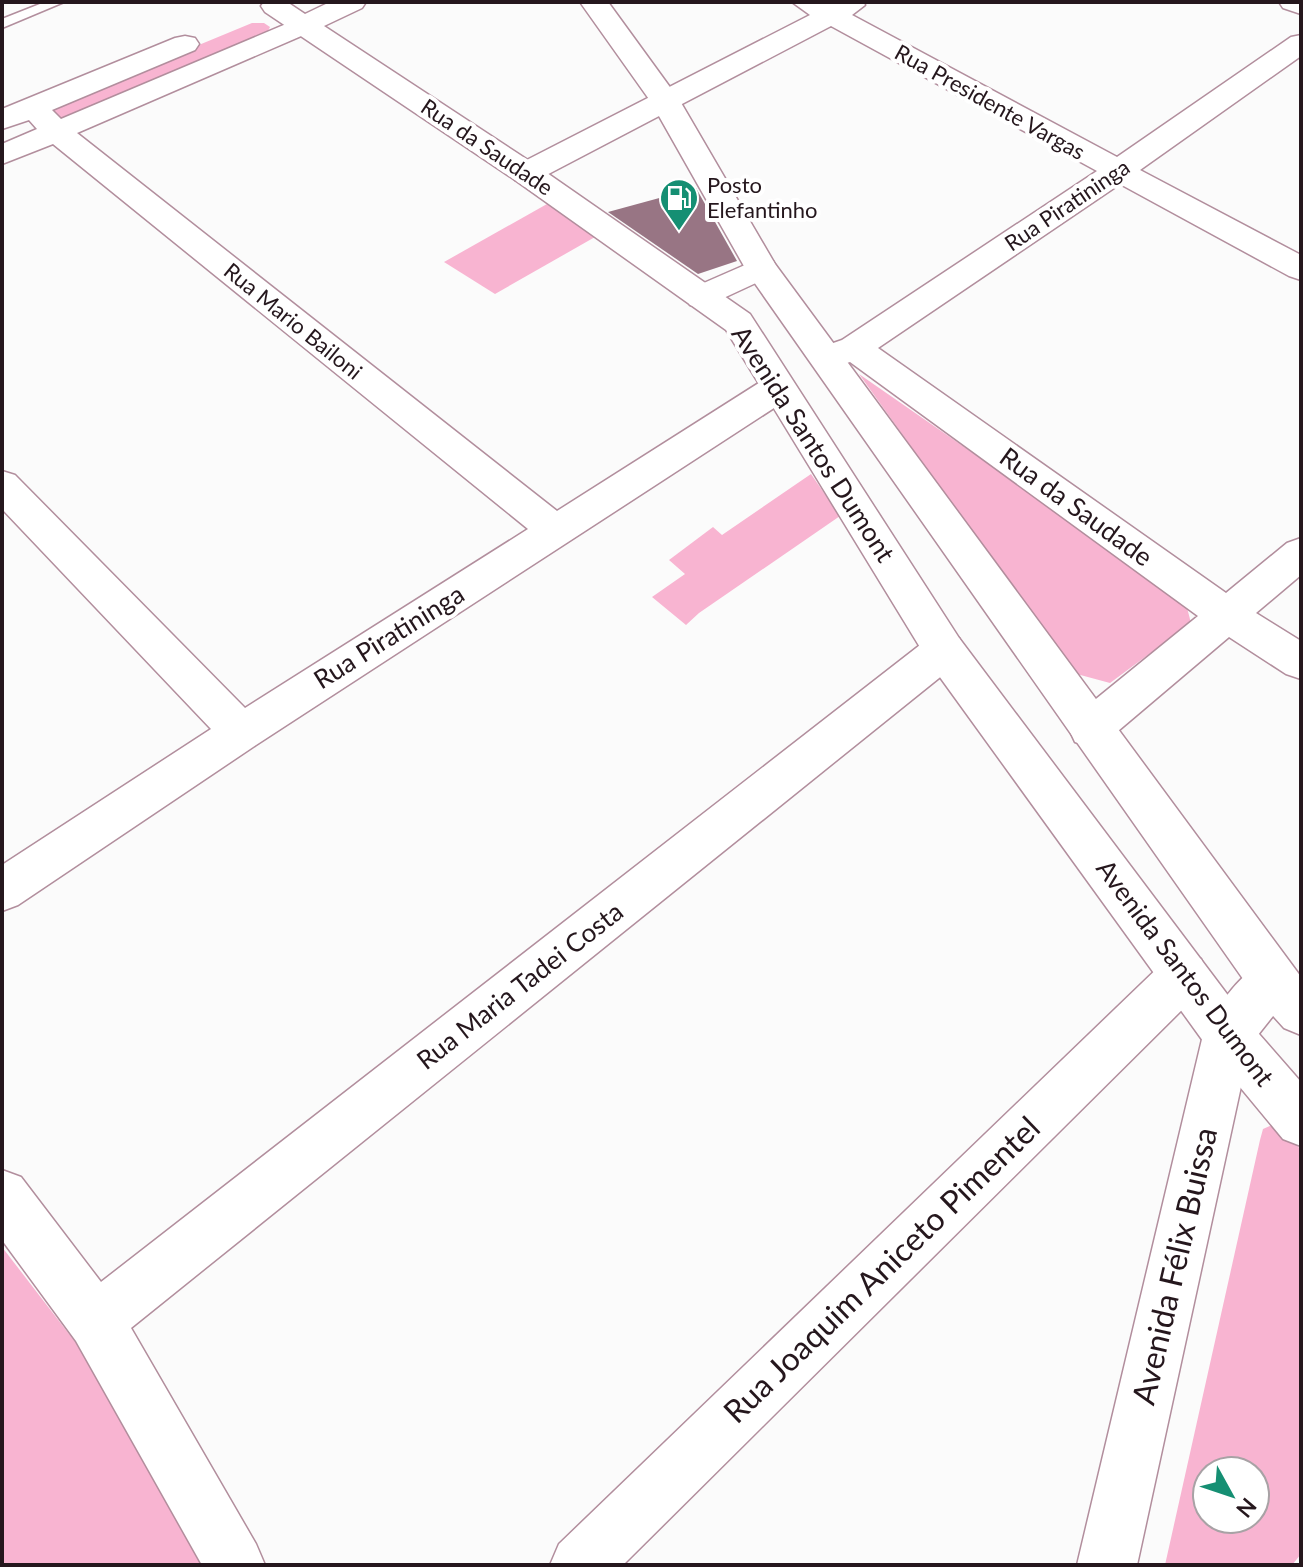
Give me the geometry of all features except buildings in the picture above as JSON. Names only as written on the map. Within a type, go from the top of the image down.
[{"type":"street","points":[[2,155],[57,132],[276,10],[352,2]]},
{"type":"street","points":[[594,2],[665,101],[761,268],[841,352],[1090,729],[1286,996]]},
{"type":"street","points":[[1293,2],[1301,6]]},
{"type":"street","points":[[526,173],[665,101],[832,7]]},
{"type":"street","name":"Rua Presidente Vargas","points":[[832,7],[1118,171],[1301,269]]},
{"type":"street","name":"Rua da Saudade","points":[[276,10],[526,173],[702,297]]},
{"type":"street","points":[[2,120],[204,36]]},
{"type":"street","name":"Rua Piratininga","points":[[841,352],[1118,171],[1301,43]]},
{"type":"street","name":"Rua Mario Bailoni","points":[[33,107],[57,132],[556,531]]},
{"type":"street","points":[[702,297],[761,268]]},
{"type":"street","name":"Avenida Santos Dumont","points":[[702,297],[738,322],[944,650],[1228,1035],[1301,1121]]},
{"type":"street","name":"Rua da Saudade","points":[[841,352],[1228,616],[1301,662]]},
{"type":"street","name":"Rua Piratininga","points":[[2,890],[241,732],[778,388]]},
{"type":"street","points":[[2,485],[241,732]]},
{"type":"street","points":[[1090,729],[1301,553]]},
{"type":"street","name":"Rua Maria Tadei Costa","points":[[96,1321],[944,650]]},
{"type":"street","name":"Rua Joaquim Aniceto Pimentel","points":[[580,1565],[1184,975]]},
{"type":"street","name":"Avenida Félix Buissa","points":[[1107,1565],[1228,1035],[1286,996]]},
{"type":"street","points":[[2,1196],[96,1321],[235,1565]]},
{"type":"lane","points":[[2,24],[57,2]]},
{"type":"shaded area","points":[[252,23],[264,23],[270,27],[267,33],[72,117],[60,117],[52,110],[56,104]]},
{"type":"shaded area","points":[[547,204],[595,237],[495,294],[444,262]]},
{"type":"shaded area","points":[[859,374],[1185,600],[1191,623],[1110,683],[1073,673]]},
{"type":"shaded area","points":[[811,474],[840,516],[686,625],[652,597],[685,574],[669,560],[713,527],[722,535]]},
{"type":"shaded area","points":[[1272,1125],[1281,1128],[1301,1150],[1301,1554],[1292,1565],[1165,1565],[1263,1129]]},
{"type":"shaded area","points":[[2,1247],[76,1343],[205,1565],[2,1565]]},
{"type":"place","name":"Posto Elefantinho","points":[[679,232]]}]
